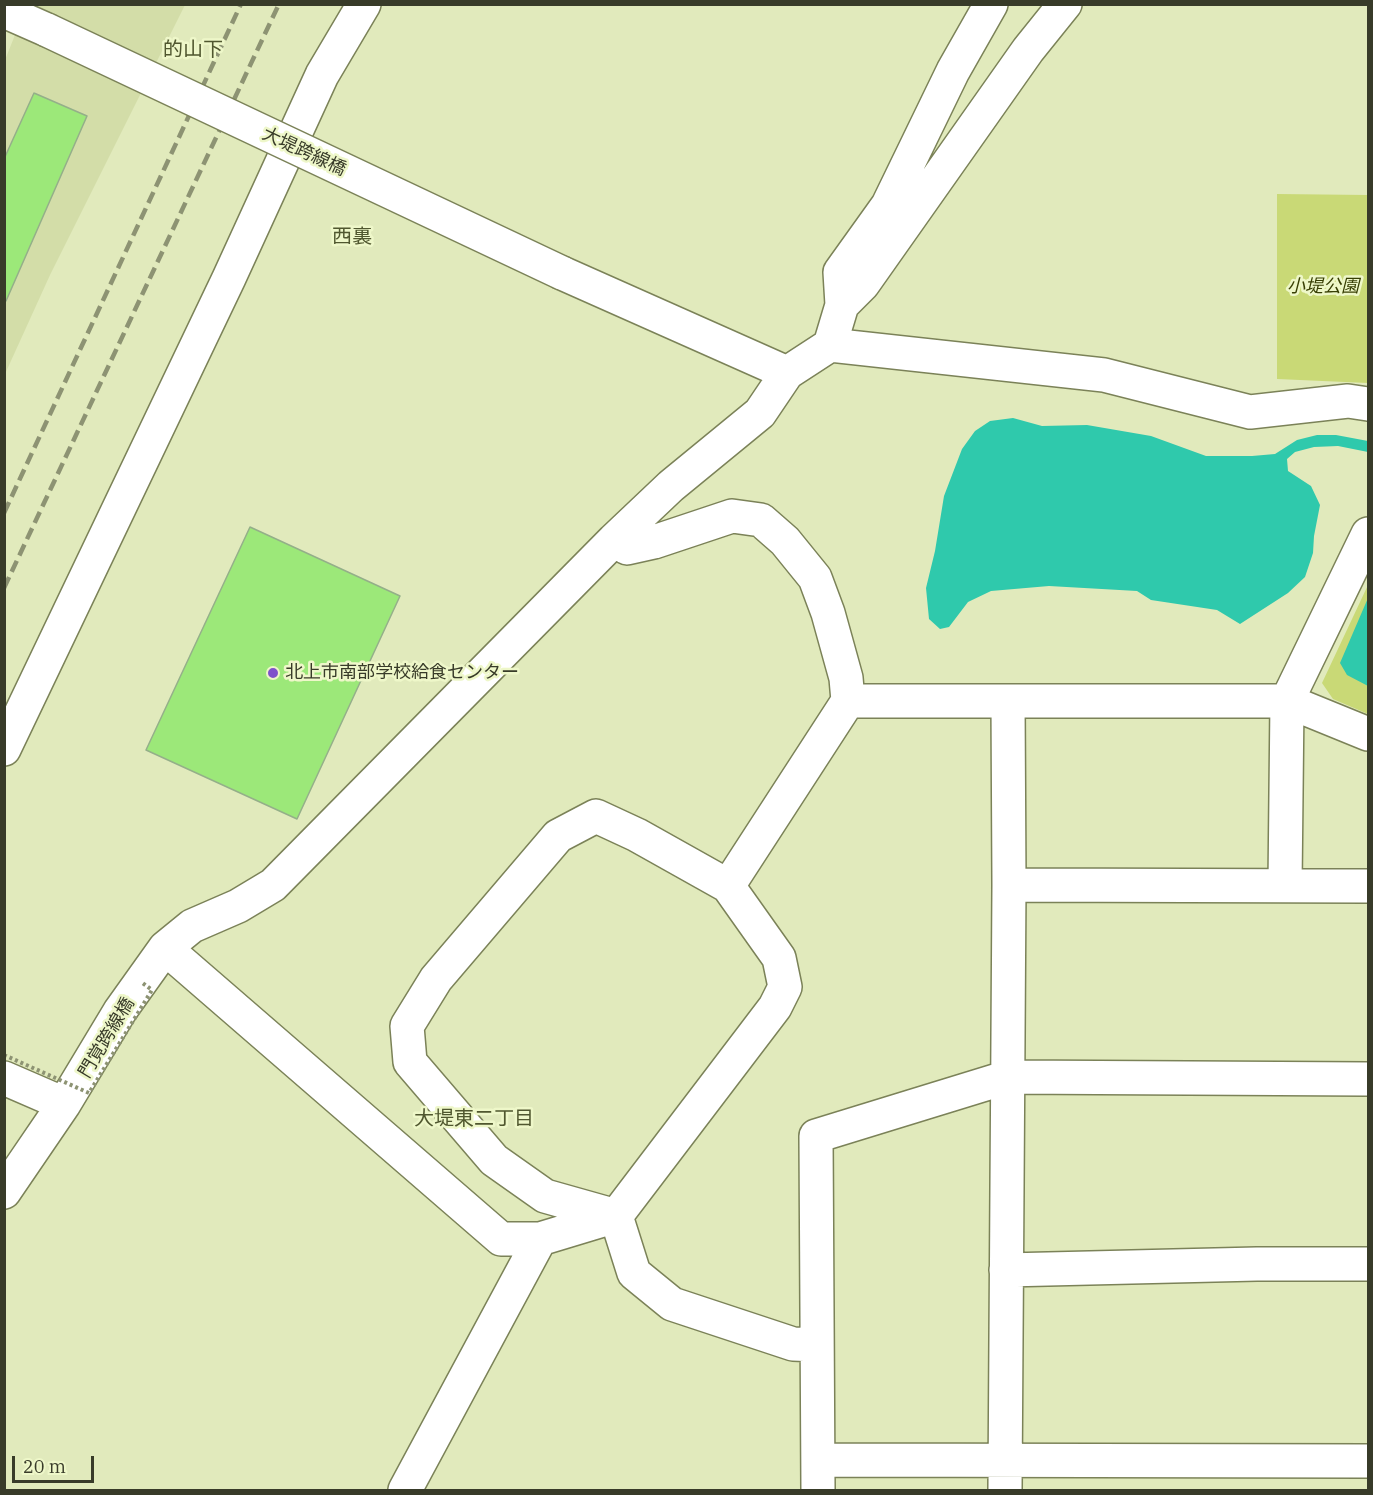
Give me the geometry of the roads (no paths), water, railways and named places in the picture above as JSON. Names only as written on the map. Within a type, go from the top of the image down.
[{"type":"street","points":[[4,749],[229,278],[322,75],[364,4]]},
{"type":"street","points":[[830,345],[842,305],[840,272],[888,205],[953,71],[991,4]]},
{"type":"street","points":[[842,305],[862,284],[1028,50],[1065,4]]},
{"type":"street","name":"大堤跨線橋","points":[[4,11],[562,273],[787,373]]},
{"type":"street","points":[[4,1192],[64,1104],[120,1011],[165,948],[192,926],[238,906],[273,885],[614,540],[671,486],[760,412],[787,373],[830,345],[1104,375],[1250,412],[1348,401],[1368,404]]},
{"type":"street","points":[[614,540],[627,548],[654,542],[732,516],[760,520],[784,541],[815,578],[828,613],[846,678],[848,701],[728,886]]},
{"type":"street","points":[[1285,885],[1287,701],[1368,534]]},
{"type":"street","points":[[848,701],[1287,701],[1368,734]]},
{"type":"street","points":[[1005,1475],[1008,701]]},
{"type":"street","points":[[165,948],[501,1239],[540,1239],[616,1216],[775,1007],[785,987],[779,958],[728,886],[637,835],[597,816],[558,836],[436,979],[407,1026],[410,1062],[494,1160],[545,1196],[616,1216]]},
{"type":"street","points":[[1009,885],[1368,886]]},
{"type":"street","points":[[1368,1079],[1008,1077],[816,1136],[818,1475],[1005,1475],[1368,1461]]},
{"type":"street","points":[[4,1078],[64,1104]]},
{"type":"street","points":[[616,1216],[634,1273],[672,1304],[793,1344],[817,1345]]},
{"type":"street","points":[[405,1491],[540,1239]]},
{"type":"street","points":[[1006,1269],[1368,1264]]},
{"type":"water","points":[[1013,418],[1042,426],[1087,425],[1151,436],[1206,456],[1275,454],[1297,440],[1317,435],[1336,435],[1368,441],[1368,452],[1338,446],[1314,447],[1295,452],[1287,459],[1288,471],[1311,486],[1320,505],[1313,553],[1305,577],[1288,593],[1240,624],[1217,610],[1151,600],[1137,591],[1049,586],[991,591],[968,602],[949,627],[940,629],[929,619],[926,588],[944,496],[962,449],[975,431],[990,421]]},
{"type":"water","points":[[1368,598],[1368,686],[1347,675],[1340,663]]},
{"type":"railway","points":[[4,513],[241,4]]},
{"type":"railway","points":[[4,588],[279,4]]},
{"type":"place","name":"北上市南部学校給食センター","points":[[273,673]]},
{"type":"district","name":"的山下","points":[[193,50]]},
{"type":"district","name":"西裏","points":[[352,237]]},
{"type":"district","name":"大堤東二丁目","points":[[474,1119]]},
{"type":"park label","name":"小堤公園","points":[[1323,287]]}]
